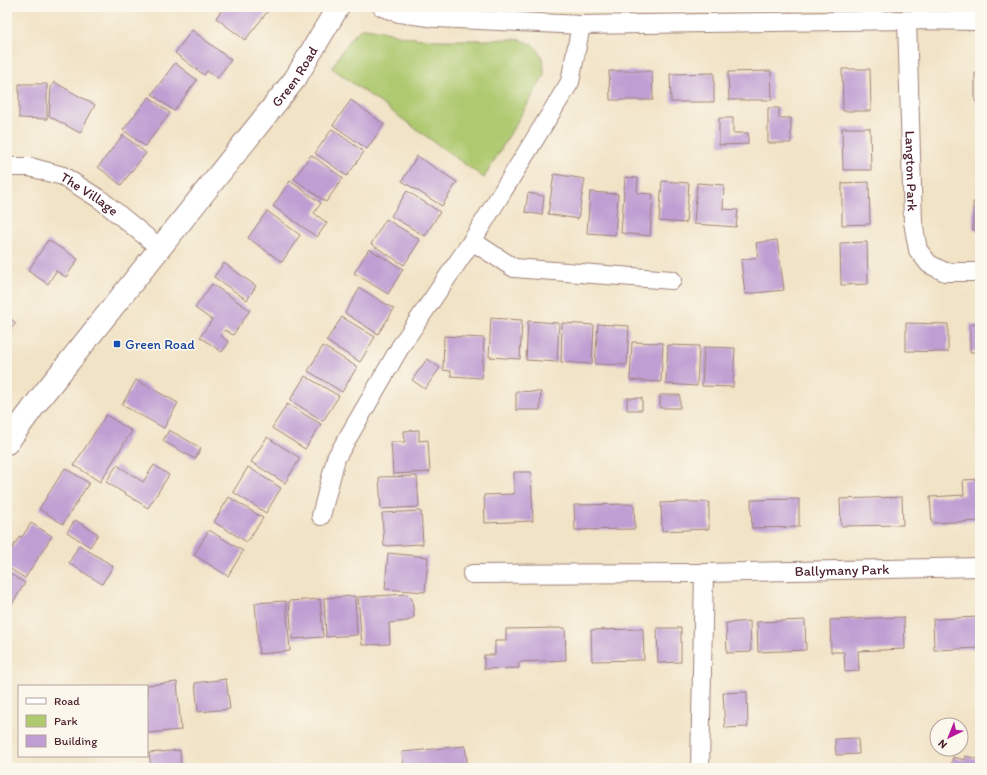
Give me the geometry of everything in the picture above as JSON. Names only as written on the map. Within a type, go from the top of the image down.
[{"type":"street","name":"Green Road","points":[[7,443],[41,397],[295,79],[338,7]]},
{"type":"street","points":[[382,7],[399,13],[436,18],[581,24],[907,20],[980,21]]},
{"type":"street","name":"Langton Park","points":[[907,20],[913,222],[918,250],[929,264],[945,272],[980,272]]},
{"type":"street","points":[[321,516],[336,458],[402,344],[472,241],[570,82],[581,24]]},
{"type":"street","name":"The Village","points":[[7,168],[30,167],[63,176],[101,200],[160,248]]},
{"type":"street","points":[[472,241],[514,268],[672,280]]},
{"type":"street","name":"Ballymany Park","points":[[472,574],[704,573],[980,567]]},
{"type":"street","points":[[700,768],[704,573]]},
{"type":"green space","points":[[363,28],[430,40],[518,40],[529,43],[537,49],[542,57],[544,76],[484,178],[332,68],[349,41]]},
{"type":"building","points":[[224,7],[263,7],[268,11],[245,40],[216,18]]},
{"type":"building","points":[[192,30],[231,60],[217,78],[207,71],[204,75],[175,53]]},
{"type":"building","points":[[175,63],[197,80],[174,111],[152,94]]},
{"type":"building","points":[[842,69],[870,69],[871,111],[843,111]]},
{"type":"building","points":[[609,71],[652,71],[653,100],[610,100]]},
{"type":"building","points":[[771,71],[772,100],[729,100],[728,72]]},
{"type":"building","points":[[714,73],[714,102],[671,102],[670,74]]},
{"type":"building","points":[[975,73],[980,74],[980,102],[975,101]]},
{"type":"building","points":[[54,82],[95,105],[80,133],[49,116],[51,88]]},
{"type":"building","points":[[7,84],[10,84],[10,118],[7,118]]},
{"type":"building","points":[[19,84],[47,84],[47,119],[19,118]]},
{"type":"building","points":[[149,97],[170,113],[145,146],[123,130]]},
{"type":"building","points":[[351,100],[384,124],[367,149],[333,125]]},
{"type":"building","points":[[768,108],[779,108],[779,118],[791,118],[791,143],[768,143]]},
{"type":"building","points":[[719,118],[733,118],[733,133],[748,133],[748,144],[719,145]]},
{"type":"building","points":[[842,128],[870,128],[871,170],[843,170]]},
{"type":"building","points":[[332,129],[364,152],[347,176],[315,153]]},
{"type":"building","points":[[123,135],[146,153],[121,185],[98,167]]},
{"type":"building","points":[[311,155],[343,178],[326,202],[294,179]]},
{"type":"building","points":[[417,156],[457,182],[442,206],[402,181]]},
{"type":"building","points":[[554,174],[585,179],[578,219],[548,214]]},
{"type":"building","points":[[625,177],[638,178],[637,193],[653,194],[650,236],[621,233]]},
{"type":"building","points":[[290,181],[321,203],[314,213],[327,223],[317,237],[273,206]]},
{"type":"building","points":[[662,181],[689,183],[686,223],[659,221]]},
{"type":"building","points":[[869,182],[870,224],[842,225],[842,183]]},
{"type":"building","points":[[697,183],[724,185],[723,209],[738,210],[736,227],[694,224]]},
{"type":"building","points":[[407,191],[440,212],[425,236],[391,216]]},
{"type":"building","points":[[590,192],[618,194],[615,235],[587,233]]},
{"type":"building","points":[[528,193],[544,196],[542,215],[525,212]]},
{"type":"building","points":[[973,202],[980,202],[980,230],[973,230]]},
{"type":"building","points":[[267,211],[300,235],[282,262],[248,238]]},
{"type":"building","points":[[386,219],[420,240],[404,265],[371,244]]},
{"type":"building","points":[[48,240],[78,259],[66,277],[56,271],[48,284],[28,271]]},
{"type":"building","points":[[777,240],[784,290],[745,294],[741,260],[758,257],[756,243]]},
{"type":"building","points":[[867,242],[868,284],[841,285],[840,243]]},
{"type":"building","points":[[369,249],[403,269],[388,294],[354,273]]},
{"type":"building","points":[[224,263],[256,286],[247,300],[214,277]]},
{"type":"building","points":[[212,284],[250,310],[233,335],[225,330],[221,336],[229,342],[222,352],[200,337],[212,320],[195,308]]},
{"type":"building","points":[[360,288],[394,309],[378,334],[345,313]]},
{"type":"building","points":[[7,316],[16,323],[7,334]]},
{"type":"building","points":[[342,317],[375,337],[360,362],[326,341]]},
{"type":"building","points":[[491,318],[522,320],[520,359],[489,357]]},
{"type":"building","points":[[528,321],[559,323],[557,362],[526,360]]},
{"type":"building","points":[[562,323],[594,325],[592,364],[561,362]]},
{"type":"building","points":[[906,323],[948,324],[948,352],[906,351]]},
{"type":"building","points":[[598,324],[629,326],[627,365],[595,364]]},
{"type":"building","points":[[970,324],[980,325],[980,352],[970,352]]},
{"type":"building","points":[[444,336],[484,338],[482,378],[451,376],[451,371],[443,370]]},
{"type":"building","points":[[632,342],[663,343],[661,382],[630,380]]},
{"type":"building","points":[[668,345],[699,346],[697,386],[666,384]]},
{"type":"building","points":[[323,346],[357,367],[342,392],[308,371]]},
{"type":"building","points":[[704,347],[735,348],[733,387],[702,386]]},
{"type":"building","points":[[427,359],[440,368],[425,389],[412,380]]},
{"type":"building","points":[[305,376],[339,396],[323,421],[290,400]]},
{"type":"building","points":[[136,380],[178,403],[164,428],[122,405]]},
{"type":"building","points":[[516,391],[541,392],[540,410],[516,410]]},
{"type":"building","points":[[660,395],[680,395],[680,408],[660,408]]},
{"type":"building","points":[[627,398],[642,398],[642,410],[627,410]]},
{"type":"building","points":[[287,404],[321,424],[305,449],[272,428]]},
{"type":"building","points":[[106,415],[132,431],[100,482],[74,465]]},
{"type":"building","points":[[169,430],[201,448],[195,459],[163,441]]},
{"type":"building","points":[[419,430],[419,441],[428,440],[430,472],[393,474],[391,442],[405,442],[404,431]]},
{"type":"building","points":[[267,437],[300,458],[285,483],[251,462]]},
{"type":"building","points":[[117,465],[143,482],[154,465],[169,475],[148,508],[106,482]]},
{"type":"building","points":[[248,467],[281,488],[266,513],[233,492]]},
{"type":"building","points":[[65,468],[89,483],[63,524],[39,509]]},
{"type":"building","points":[[514,472],[531,472],[533,521],[485,523],[484,495],[514,494]]},
{"type":"building","points":[[417,476],[419,507],[381,509],[379,477]]},
{"type":"building","points":[[980,479],[980,521],[932,523],[930,497],[964,495],[963,480]]},
{"type":"building","points":[[229,497],[263,518],[247,542],[214,522]]},
{"type":"building","points":[[902,497],[903,525],[841,526],[840,499]]},
{"type":"building","points":[[799,499],[799,527],[752,528],[751,500]]},
{"type":"building","points":[[709,502],[709,529],[662,531],[661,503]]},
{"type":"building","points":[[634,504],[635,529],[575,530],[574,505]]},
{"type":"building","points":[[421,511],[423,544],[384,546],[382,513]]},
{"type":"building","points":[[75,520],[98,534],[90,547],[67,532]]},
{"type":"building","points":[[31,523],[52,536],[25,578],[7,567],[7,556],[20,536],[22,537]]},
{"type":"building","points":[[209,530],[243,551],[228,576],[194,555]]},
{"type":"building","points":[[79,545],[113,566],[102,584],[69,563]]},
{"type":"building","points":[[388,553],[428,557],[425,592],[385,589]]},
{"type":"building","points":[[7,572],[25,583],[7,612]]},
{"type":"building","points":[[407,594],[412,599],[414,617],[408,621],[389,623],[390,644],[362,645],[358,597]]},
{"type":"building","points":[[355,596],[357,635],[326,637],[324,598]]},
{"type":"building","points":[[320,599],[323,637],[292,639],[289,601]]},
{"type":"building","points":[[286,601],[290,651],[259,654],[255,603]]},
{"type":"building","points":[[904,617],[905,649],[858,651],[859,671],[845,672],[844,652],[831,652],[830,620]]},
{"type":"building","points":[[980,617],[980,648],[934,650],[933,619]]},
{"type":"building","points":[[805,620],[806,650],[758,652],[757,622]]},
{"type":"building","points":[[750,621],[751,652],[727,653],[726,623]]},
{"type":"building","points":[[565,628],[566,660],[519,662],[519,668],[484,669],[484,655],[495,655],[495,641],[506,641],[506,629]]},
{"type":"building","points":[[657,628],[681,628],[681,662],[658,663]]},
{"type":"building","points":[[643,629],[644,660],[592,661],[591,630]]},
{"type":"building","points":[[226,679],[230,709],[198,712],[195,683]]},
{"type":"building","points":[[177,682],[181,730],[148,733],[147,685]]},
{"type":"building","points":[[747,692],[748,727],[725,728],[723,693]]},
{"type":"building","points":[[858,738],[859,754],[836,755],[835,739]]},
{"type":"building","points":[[465,746],[468,768],[404,768],[402,752]]},
{"type":"building","points":[[180,750],[181,768],[151,768],[149,753]]},
{"type":"building","points":[[953,757],[965,760],[966,757],[969,757],[980,760],[980,768],[951,768]]},
{"type":"place","name":"Green Road","points":[[117,344]]}]
